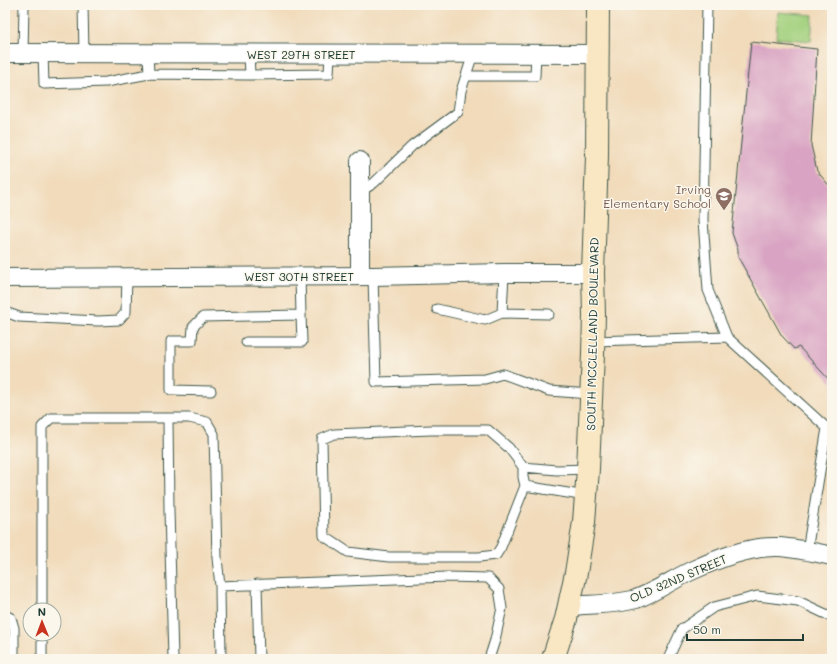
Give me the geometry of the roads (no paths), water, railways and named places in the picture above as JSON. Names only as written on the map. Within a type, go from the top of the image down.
[{"type":"main road","name":"SOUTH MCCLELLAND BOULEVARD","points":[[553,659],[570,606],[581,549],[588,469],[593,341],[593,273],[597,156],[598,5]]},
{"type":"street","name":"WEST 29TH STREET","points":[[5,53],[598,54]]},
{"type":"street","points":[[360,161],[360,192],[367,276]]},
{"type":"street","name":"WEST 30TH STREET","points":[[5,278],[593,273]]},
{"type":"street","name":"OLD 32ND STREET","points":[[570,606],[613,603],[636,599],[696,569],[726,557],[750,550],[777,547],[832,556]]},
{"type":"lane","points":[[23,53],[24,5]]},
{"type":"lane","points":[[83,5],[84,53]]},
{"type":"lane","points":[[707,5],[703,220],[708,290],[727,337],[830,429],[807,551]]},
{"type":"lane","points":[[44,53],[44,84],[106,82],[148,74],[329,74],[330,54]]},
{"type":"lane","points":[[148,53],[148,74]]},
{"type":"lane","points":[[250,53],[250,75]]},
{"type":"lane","points":[[360,192],[374,183],[412,146],[458,112],[462,91],[473,54]]},
{"type":"lane","points":[[466,76],[536,76],[536,54]]},
{"type":"lane","points":[[502,313],[504,273]]},
{"type":"lane","points":[[246,342],[302,342],[300,276]]},
{"type":"lane","points":[[367,276],[376,382],[485,379],[503,374],[549,391],[591,394]]},
{"type":"lane","points":[[5,310],[8,313],[19,317],[98,321],[119,320],[126,312],[127,278]]},
{"type":"lane","points":[[437,309],[485,320],[502,313],[549,314]]},
{"type":"lane","points":[[211,391],[171,390],[171,341],[192,341],[193,327],[203,317],[301,315]]},
{"type":"lane","points":[[593,341],[727,337]]},
{"type":"lane","points":[[42,602],[42,427],[51,418],[189,418],[207,422],[214,434],[217,558],[220,586],[221,659]]},
{"type":"lane","points":[[168,418],[173,659]]},
{"type":"lane","points":[[431,430],[488,430],[509,448],[523,467],[523,477],[526,486],[502,546],[496,555],[479,557],[389,557],[348,552],[324,536],[322,439],[334,434],[431,430]]},
{"type":"lane","points":[[523,467],[557,470],[588,469]]},
{"type":"lane","points":[[526,486],[586,496]]},
{"type":"lane","points":[[220,586],[447,577],[488,578],[499,589],[502,608],[489,659]]},
{"type":"lane","points":[[257,584],[259,659]]},
{"type":"lane","points":[[668,659],[682,629],[714,606],[757,596],[798,601],[832,617]]},
{"type":"lane","points":[[5,615],[11,618],[14,628],[14,659]]},
{"type":"lane","points":[[42,642],[42,659]]},
{"type":"place","name":"Irving Elementary School","points":[[724,211]]}]
